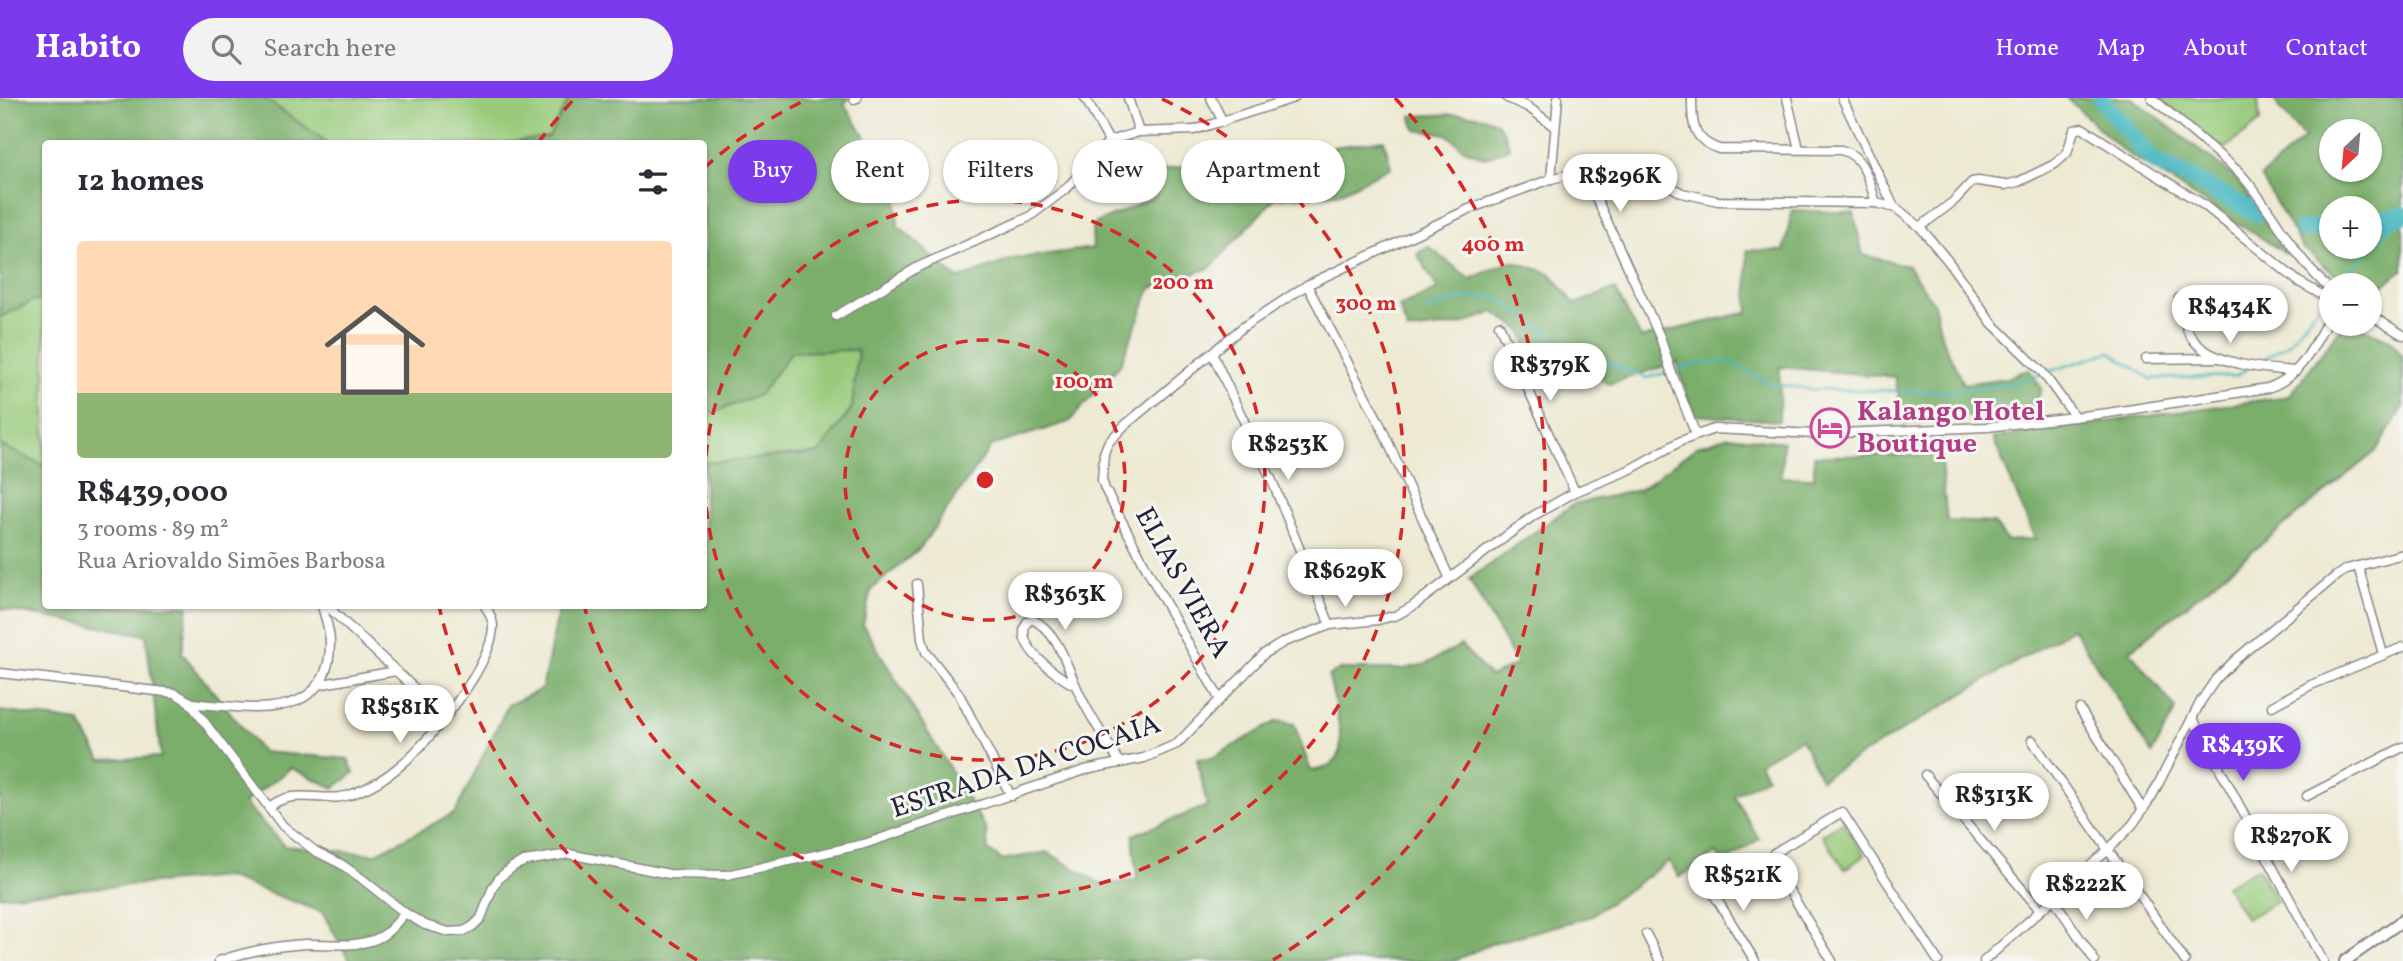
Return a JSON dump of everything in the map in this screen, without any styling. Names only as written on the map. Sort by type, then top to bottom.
[{"type":"main road","points":[[2345,961],[2403,920]]},
{"type":"street","points":[[1085,98],[1108,140]]},
{"type":"street","points":[[1128,98],[1139,132]]},
{"type":"street","points":[[1210,98],[1223,122]]},
{"type":"street","points":[[1112,140],[1139,132],[1194,130],[1294,98]]},
{"type":"street","points":[[1507,98],[1528,107],[1555,127]]},
{"type":"street","points":[[1551,179],[1558,98]]},
{"type":"street","points":[[1692,98],[1695,130],[1709,145],[1719,149],[1849,152],[1858,158],[1863,167],[1876,203]]},
{"type":"street","points":[[1787,98],[1799,149]]},
{"type":"street","points":[[1842,98],[1894,207]]},
{"type":"street","points":[[2152,98],[2252,185],[2292,248],[2319,276]]},
{"type":"street","points":[[1920,227],[1954,201],[1972,182],[2005,185],[2018,182],[2055,164],[2067,153],[2074,130],[2082,128],[2204,205],[2299,282],[2319,293]]},
{"type":"street","points":[[1220,700],[1157,589],[1105,489],[1102,480],[1104,453],[1114,435],[1212,353],[1269,309],[1307,285],[1469,209],[1551,179],[1613,166],[1625,167],[1654,177],[1682,193],[1718,201],[1876,203],[1894,207],[1920,227],[1992,323],[2043,373],[2075,416]]},
{"type":"street","points":[[1584,171],[1660,337],[1696,435]]},
{"type":"street","points":[[836,316],[918,267],[1029,217],[1072,182]]},
{"type":"street","points":[[1307,285],[1378,420],[1449,577]]},
{"type":"street","points":[[2179,298],[2190,337],[2197,344],[2222,358],[2250,367],[2296,372]]},
{"type":"street","points":[[2382,322],[2403,335]]},
{"type":"street","points":[[1499,325],[1575,492]]},
{"type":"street","name":"ESTRADA DA COCAIA","points":[[190,703],[283,826],[298,839],[341,863],[384,898],[425,925],[449,932],[464,931],[481,918],[493,887],[500,877],[525,861],[569,854],[669,874],[727,875],[864,844],[1085,770],[1144,758],[1177,744],[1264,654],[1284,642],[1330,625],[1378,620],[1397,615],[1413,606],[1533,516],[1575,492],[1629,470],[1696,435],[1714,429],[1816,435],[1987,427],[2108,413],[2268,388],[2287,380],[2296,372],[2319,336]]},
{"type":"street","points":[[1212,353],[1273,483],[1330,625]]},
{"type":"street","points":[[2146,359],[2222,358]]},
{"type":"street","points":[[1984,961],[2109,849],[2143,810],[2209,688],[2235,660],[2323,585],[2347,569],[2403,554]]},
{"type":"street","points":[[2358,566],[2383,654]]},
{"type":"street","points":[[917,584],[922,639],[926,652],[959,694],[1011,796]]},
{"type":"street","points":[[0,673],[174,693],[190,703],[263,709],[287,706],[305,696],[317,685],[325,669],[330,640],[325,609]]},
{"type":"street","points":[[328,609],[445,717]]},
{"type":"street","points":[[269,808],[284,797],[334,799],[353,794],[401,765],[463,694],[483,659],[492,637],[491,615],[487,609]]},
{"type":"street","points":[[1076,687],[1036,656],[1024,631],[1027,622],[1032,619],[1046,629],[1071,669],[1076,687],[1119,763]]},
{"type":"street","points":[[2272,706],[2311,685],[2403,647]]},
{"type":"street","points":[[317,685],[396,671]]},
{"type":"street","points":[[2080,709],[2143,810]]},
{"type":"street","points":[[2193,719],[2288,901],[2323,961]]},
{"type":"street","points":[[2032,740],[2185,961]]},
{"type":"street","points":[[2307,796],[2403,747]]},
{"type":"street","points":[[1925,775],[2040,909]]},
{"type":"street","points":[[1832,961],[1771,860],[1774,853],[1842,812],[1937,961]]},
{"type":"street","points":[[1705,880],[1755,961]]},
{"type":"street","points":[[2053,898],[2095,961]]},
{"type":"street","points":[[219,961],[266,948],[374,940],[389,931],[405,913]]},
{"type":"street","points":[[1646,934],[1661,961]]},
{"type":"green space","points":[[0,98],[264,98],[324,140],[42,140],[42,301],[35,300],[0,317]]},
{"type":"green space","points":[[264,98],[570,98],[549,137],[530,140],[324,140]]},
{"type":"green space","points":[[570,98],[850,98],[844,104],[867,140],[831,140],[831,203],[897,203],[898,226],[958,279],[1013,259],[1093,248],[1092,225],[1142,203],[1167,203],[1167,169],[1181,167],[1181,203],[1270,203],[1210,268],[1151,288],[1120,365],[1069,422],[991,446],[920,548],[871,590],[863,625],[986,829],[988,850],[1002,860],[1047,852],[1103,885],[1137,880],[1133,835],[1207,806],[1197,759],[1212,758],[1277,721],[1294,724],[1311,771],[1333,763],[1339,753],[1340,732],[1329,676],[1342,669],[1404,669],[1426,664],[1461,645],[1490,677],[1517,664],[1469,579],[1574,504],[1639,490],[1698,446],[1729,436],[1783,442],[1781,477],[1814,478],[1814,456],[1940,455],[1947,521],[1994,523],[2007,541],[2035,539],[1993,438],[2289,396],[2335,336],[2381,336],[2392,341],[2403,357],[2403,407],[2376,451],[2130,651],[2176,709],[2152,754],[2073,628],[1821,779],[1801,739],[1759,763],[1767,777],[1734,796],[1759,839],[1724,863],[1716,853],[1679,877],[1669,861],[1589,917],[1493,943],[1453,961],[350,961],[322,912],[226,877],[0,896],[0,711],[79,722],[101,760],[161,757],[146,635],[0,609],[0,445],[42,465],[42,609],[188,609],[182,653],[262,752],[348,759],[354,773],[334,788],[291,768],[244,803],[284,846],[375,854],[455,813],[508,705],[542,689],[559,609],[707,609],[707,463],[819,453],[852,408],[858,350],[791,352],[759,395],[707,415],[707,140],[527,140],[549,137]]},
{"type":"green space","points":[[2067,98],[2132,98],[2236,178],[2288,255],[2122,150]]},
{"type":"green space","points":[[2159,98],[2258,98],[2260,121],[2226,148],[2215,143]]},
{"type":"green space","points":[[2272,98],[2403,98],[2403,271],[2382,286],[2382,273],[2333,273],[2302,247],[2261,177],[2304,138]]},
{"type":"green space","points":[[1411,116],[1480,116],[1493,121],[1502,130],[1510,148],[1485,158],[1464,149],[1447,134],[1416,130]]},
{"type":"green space","points":[[1384,140],[1391,167],[1345,190],[1345,145]]},
{"type":"green space","points":[[1792,210],[1854,213],[1863,255],[1908,266],[1934,304],[1942,338],[1963,384],[2007,378],[2029,369],[2041,388],[2035,410],[1904,424],[1895,377],[1780,367],[1779,421],[1693,415],[1677,362],[1609,384],[1579,367],[1540,377],[1521,330],[1494,312],[1460,325],[1408,331],[1399,307],[1438,289],[1417,254],[1428,246],[1470,279],[1512,261],[1550,273],[1575,304],[1615,289],[1641,338],[1748,312],[1747,250],[1784,251]]},
{"type":"green space","points":[[35,300],[42,301],[42,465],[0,445],[0,317]]},
{"type":"green space","points":[[858,349],[852,407],[819,453],[707,463],[707,415],[759,395],[791,352]]},
{"type":"green space","points":[[1842,822],[1865,855],[1845,869],[1822,835]]},
{"type":"green space","points":[[2258,868],[2277,901],[2246,919],[2226,886]]},
{"type":"waterway","points":[[2100,98],[2154,162],[2189,177],[2256,213]]},
{"type":"waterway","points":[[2382,219],[2403,215]]},
{"type":"waterway","points":[[2347,273],[2403,216]]},
{"type":"waterway","points":[[2303,229],[2319,228]]},
{"type":"waterway","points":[[1427,310],[1470,297],[1494,296],[1574,350],[1647,378],[1697,364],[1731,362],[1772,384],[1811,389],[1952,392],[2010,384],[2110,352],[2151,379],[2237,376],[2247,369]]},
{"type":"waterway","points":[[2256,363],[2288,344],[2318,306]]},
{"type":"place","name":"Kalango Hotel Boutique","points":[[1830,428]]}]
